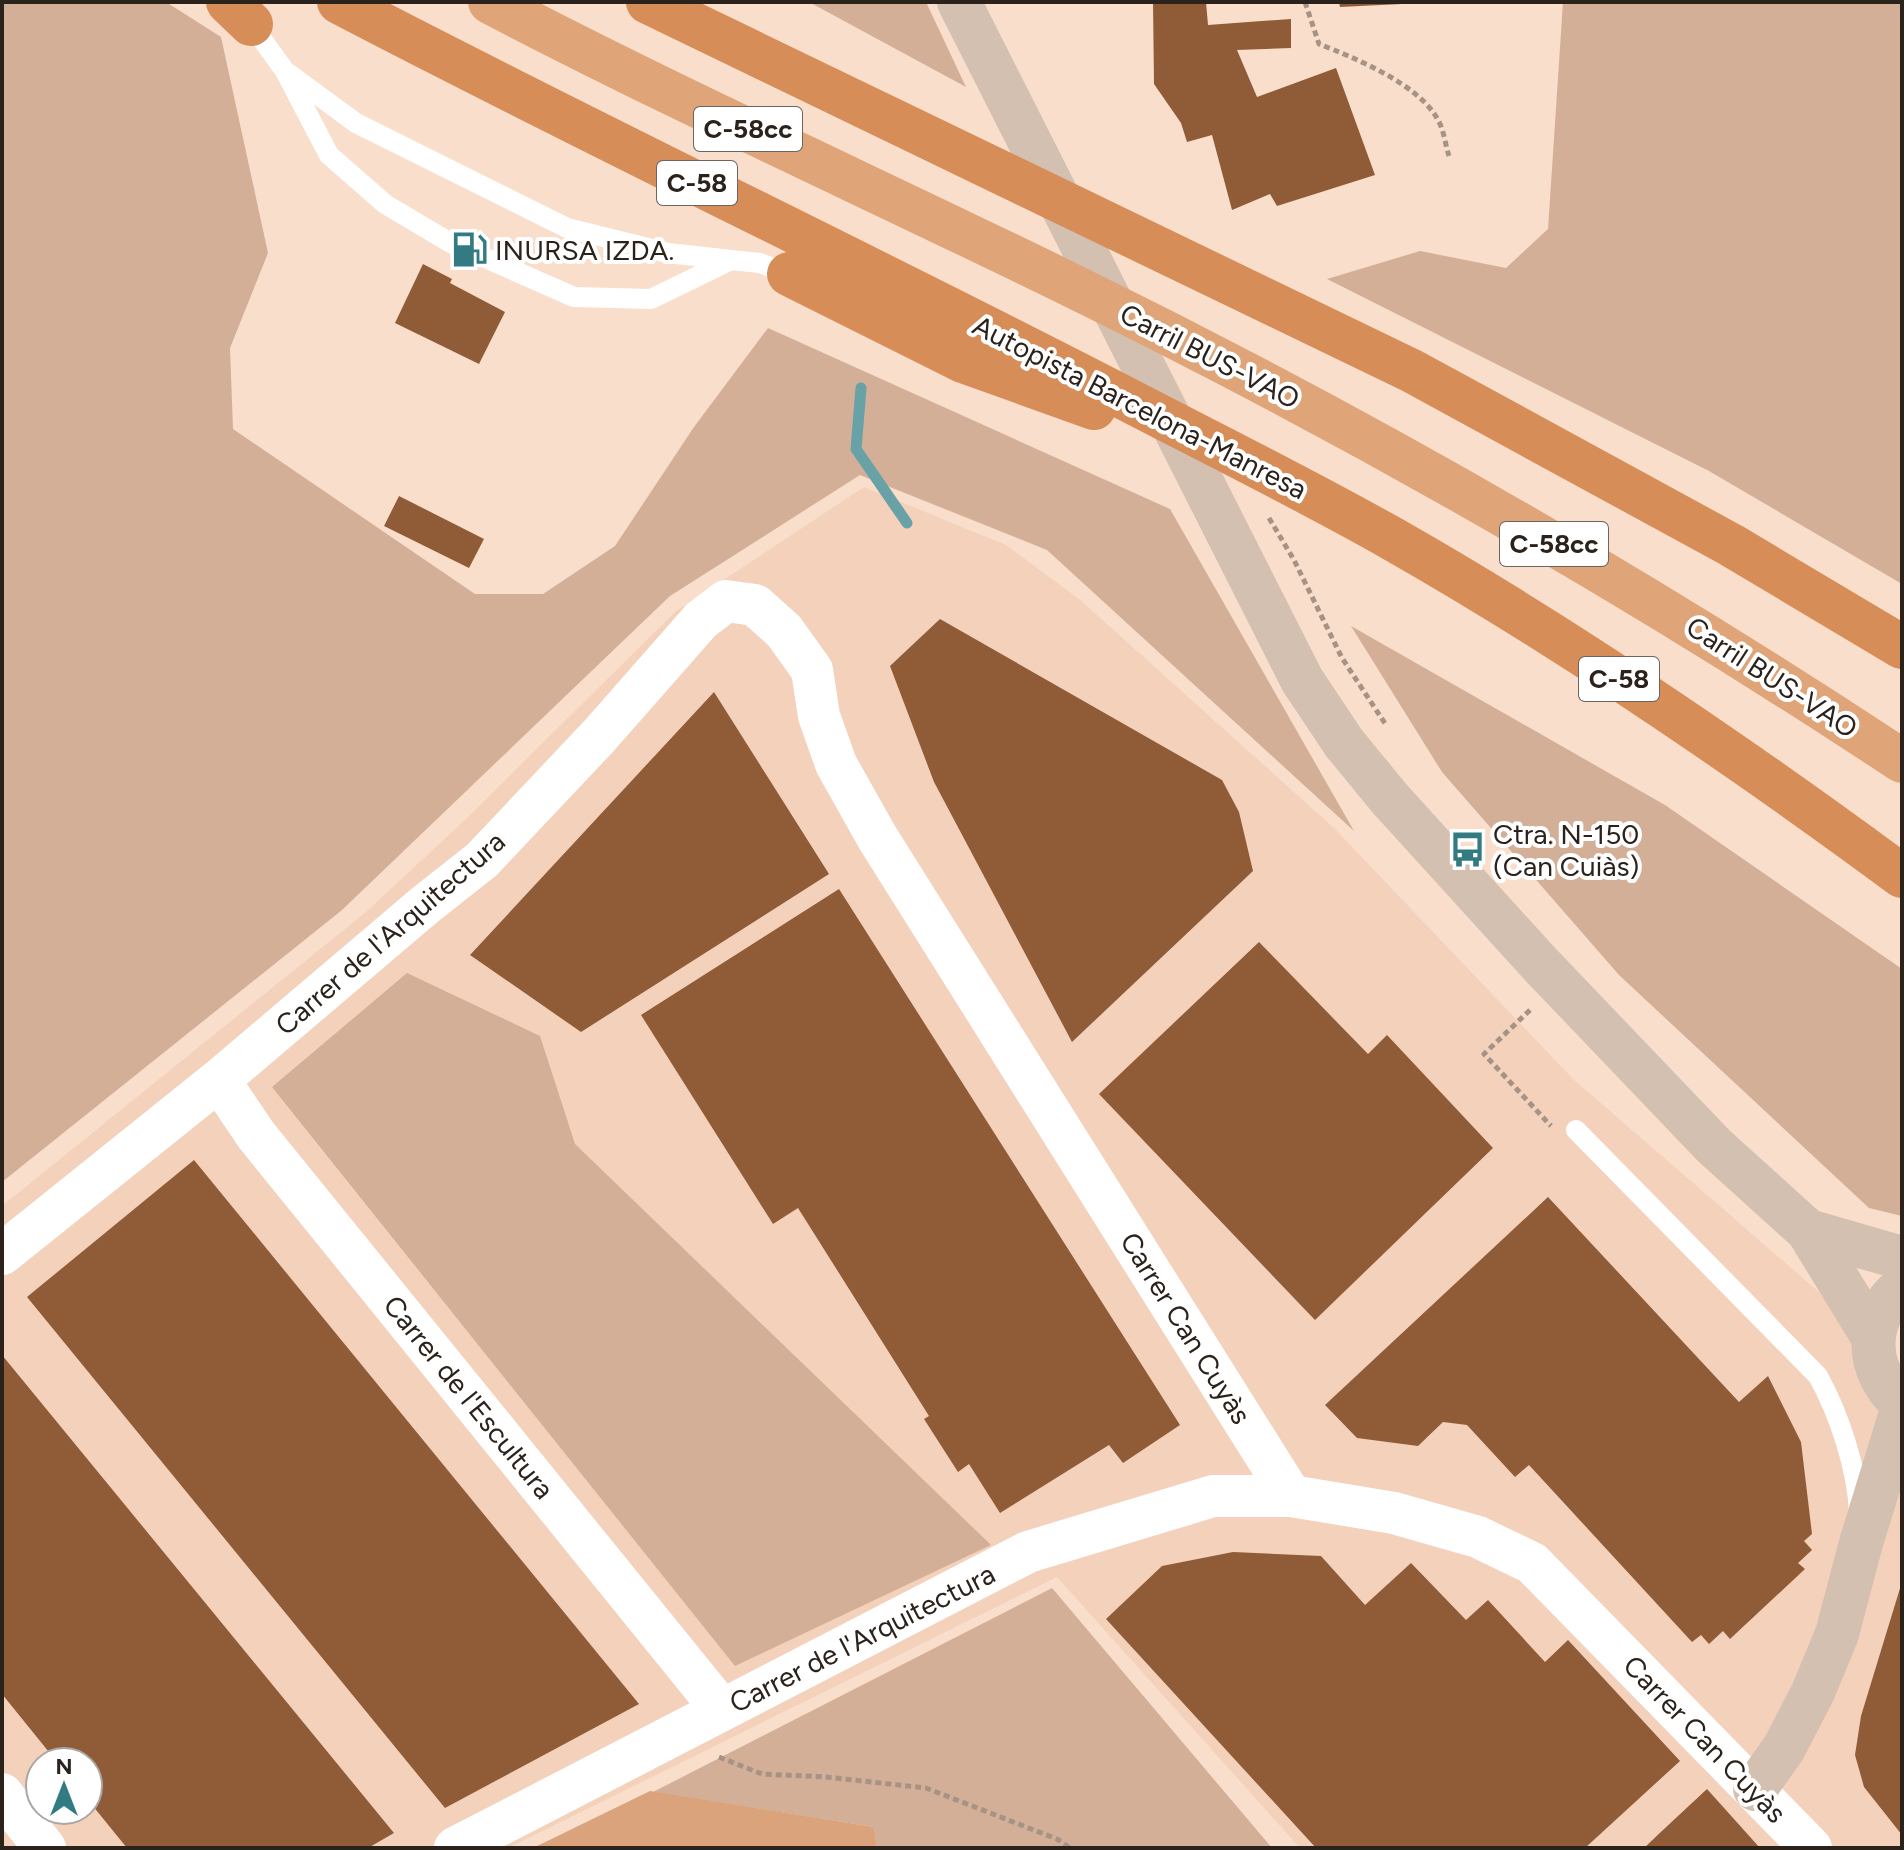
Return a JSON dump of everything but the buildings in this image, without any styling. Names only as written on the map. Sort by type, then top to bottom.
[{"type":"highway","name":"Autopista Barcelona-Manresa","points":[[339,2],[1064,381],[1258,467],[1389,537],[1548,632],[1696,730],[1902,876]]},
{"type":"highway","name":"Carril BUS-VAO","points":[[490,2],[1007,254],[1334,420],[1627,585],[1902,761]]},
{"type":"highway","points":[[648,2],[1412,371],[1731,545],[1902,647]]},
{"type":"highway","points":[[679,2],[755,55]]},
{"type":"highway","points":[[789,274],[963,361],[1064,381]]},
{"type":"highway","name":"C-58cc","points":[[1771,675],[1902,746]]},
{"type":"highway","name":"C-58cc","points":[[1771,675],[1902,781]]},
{"type":"main road","points":[[959,2],[1302,680],[1344,743],[1436,851],[1592,1020],[1714,1146],[1808,1231],[1873,1337]]},
{"type":"main road","points":[[1808,1231],[1902,1258]]},
{"type":"main road","points":[[1902,1287],[1891,1296],[1880,1314],[1873,1337],[1878,1375],[1886,1390],[1902,1403]]},
{"type":"main road","points":[[1755,1789],[1784,1748],[1837,1634],[1902,1410]]},
{"type":"street","name":"Carrer de l'Arquitectura","points":[[2,1254],[219,1080],[482,860],[599,736],[701,620],[726,601],[755,605]]},
{"type":"street","name":"Carrer Can Cuyàs","points":[[755,605],[784,631],[812,670],[819,716],[836,764],[877,837],[1291,1496],[1394,1513],[1478,1537],[1532,1563],[1811,1848]]},
{"type":"street","name":"Carrer de l'Escultura","points":[[219,1080],[266,1147],[722,1710]]},
{"type":"street","name":"Carrer de l'Arquitectura","points":[[455,1848],[1028,1552],[1213,1496],[1291,1496]]},
{"type":"street","points":[[2,1794],[45,1848]]},
{"type":"lane","points":[[239,13],[285,71],[329,155],[385,204],[449,242],[574,297],[651,299],[731,260]]},
{"type":"lane","points":[[285,71],[356,123],[567,228],[668,253],[760,263],[789,274]]},
{"type":"lane","points":[[1576,1130],[1818,1376],[1834,1406],[1850,1464],[1859,1504],[1861,1543]]},
{"type":"path","points":[[1305,2],[1319,44],[1369,63],[1416,95],[1438,119],[1449,156]]},
{"type":"path","points":[[1534,1108],[1484,1054],[1538,1002]]},
{"type":"path","points":[[679,1733],[715,1755],[762,1774],[826,1777],[926,1788],[1057,1839],[1070,1848]]},
{"type":"shaded area","points":[[2,2],[166,2],[221,37],[268,253],[230,348],[233,429],[475,594],[543,594],[615,546],[694,427],[768,328],[1170,509],[1354,831],[1047,550],[860,475],[670,596],[342,910],[2,1182]]},
{"type":"shaded area","points":[[809,2],[926,2],[966,87]]},
{"type":"shaded area","points":[[1563,2],[1902,2],[1902,584],[1709,471],[1327,279],[1420,251],[1506,268],[1548,229]]},
{"type":"shaded area","points":[[864,487],[1006,545],[1079,599],[1334,828],[1573,1079],[1902,1364],[1902,1848],[1300,1848],[1057,1577],[508,1848],[2,1848],[2,1206],[366,912],[466,819],[675,612]]},
{"type":"shaded area","points":[[1351,626],[1665,805],[1902,969],[1902,1216],[1869,1208],[1619,975],[1442,772]]},
{"type":"shaded area","points":[[407,973],[540,1036],[575,1144],[991,1545],[735,1666],[272,1087]]},
{"type":"shaded area","points":[[1052,1588],[1272,1848],[877,1848],[874,1827],[653,1792]]},
{"type":"shaded area","points":[[650,1791],[874,1827],[877,1848],[533,1848]]},
{"type":"waterway","points":[[861,388],[856,449],[907,523]]},
{"type":"place","name":"INURSA IZDA.","points":[[469,250]]},
{"type":"place","name":"Ctra. N-150 (Can Cuiàs)","points":[[1467,850]]}]
